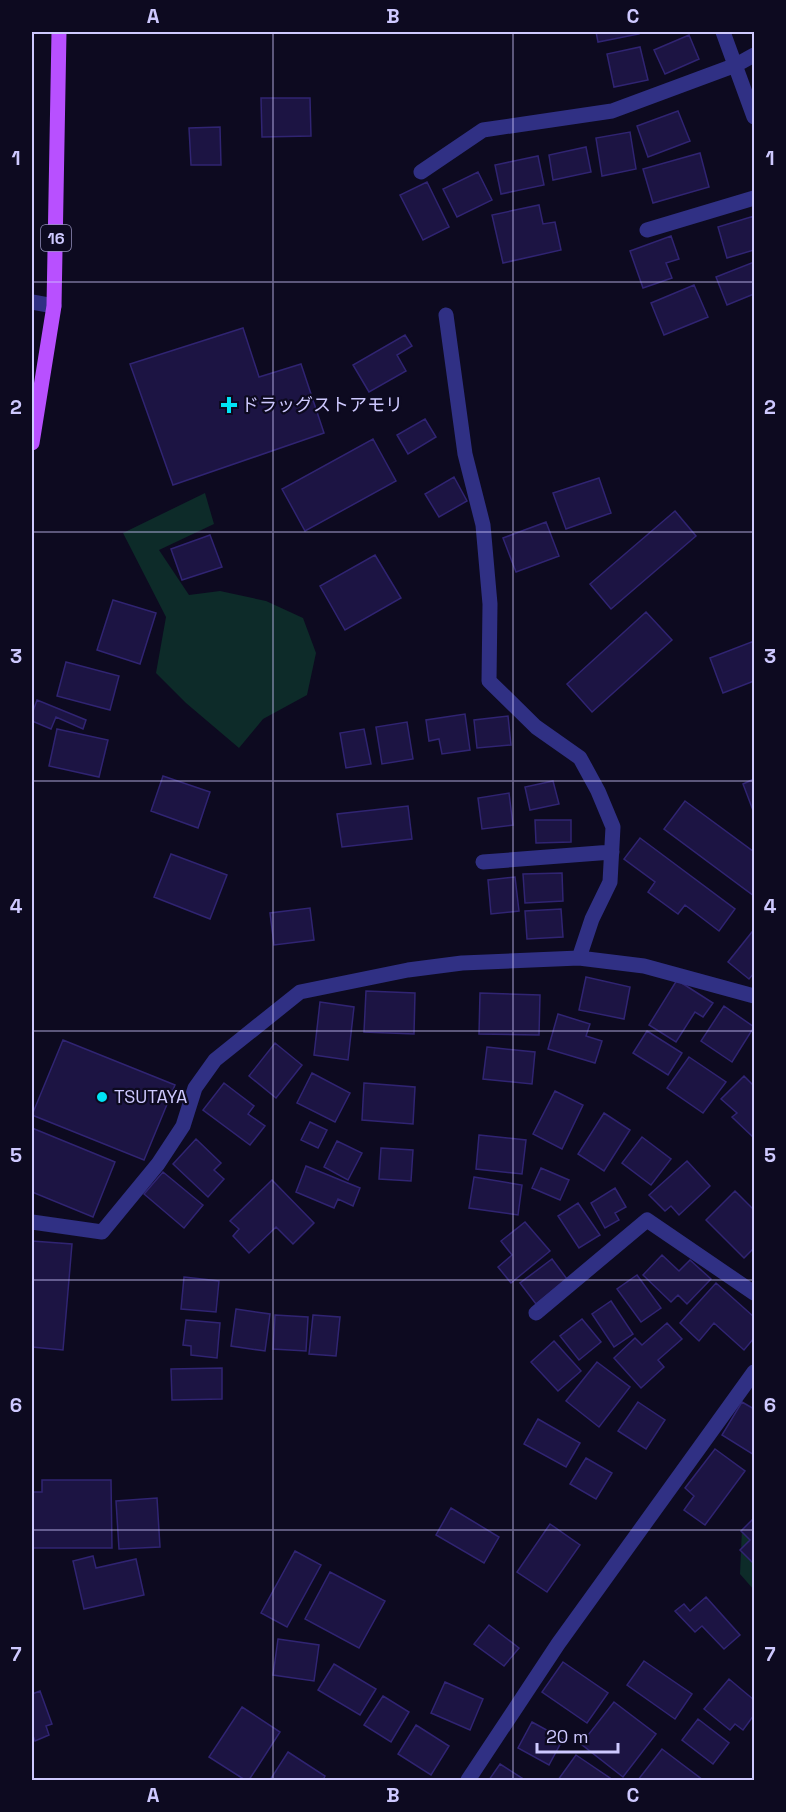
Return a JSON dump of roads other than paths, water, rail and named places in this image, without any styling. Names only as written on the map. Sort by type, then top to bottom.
[{"type":"main road","name":"16","points":[[32,443],[54,306],[59,32]]},
{"type":"street","points":[[723,32],[754,117]]},
{"type":"street","points":[[420,172],[483,130],[612,111],[736,65],[754,54]]},
{"type":"street","points":[[647,230],[754,198]]},
{"type":"street","points":[[32,302],[54,306]]},
{"type":"street","points":[[446,315],[465,454],[483,525],[490,603],[489,681],[536,727],[580,758],[598,791],[613,827],[610,882],[592,919],[579,957]]},
{"type":"street","points":[[483,862],[612,852]]},
{"type":"street","points":[[32,1222],[102,1232],[158,1164],[183,1126],[195,1088],[215,1060],[300,992],[408,970],[462,963],[579,957],[644,966],[754,996]]},
{"type":"street","points":[[536,1313],[647,1220],[754,1293]]},
{"type":"street","points":[[468,1780],[558,1644],[754,1372]]},
{"type":"place","name":"ドラッグストアモリ","points":[[229,405]]},
{"type":"place","name":"TSUTAYA","points":[[102,1097]]}]
